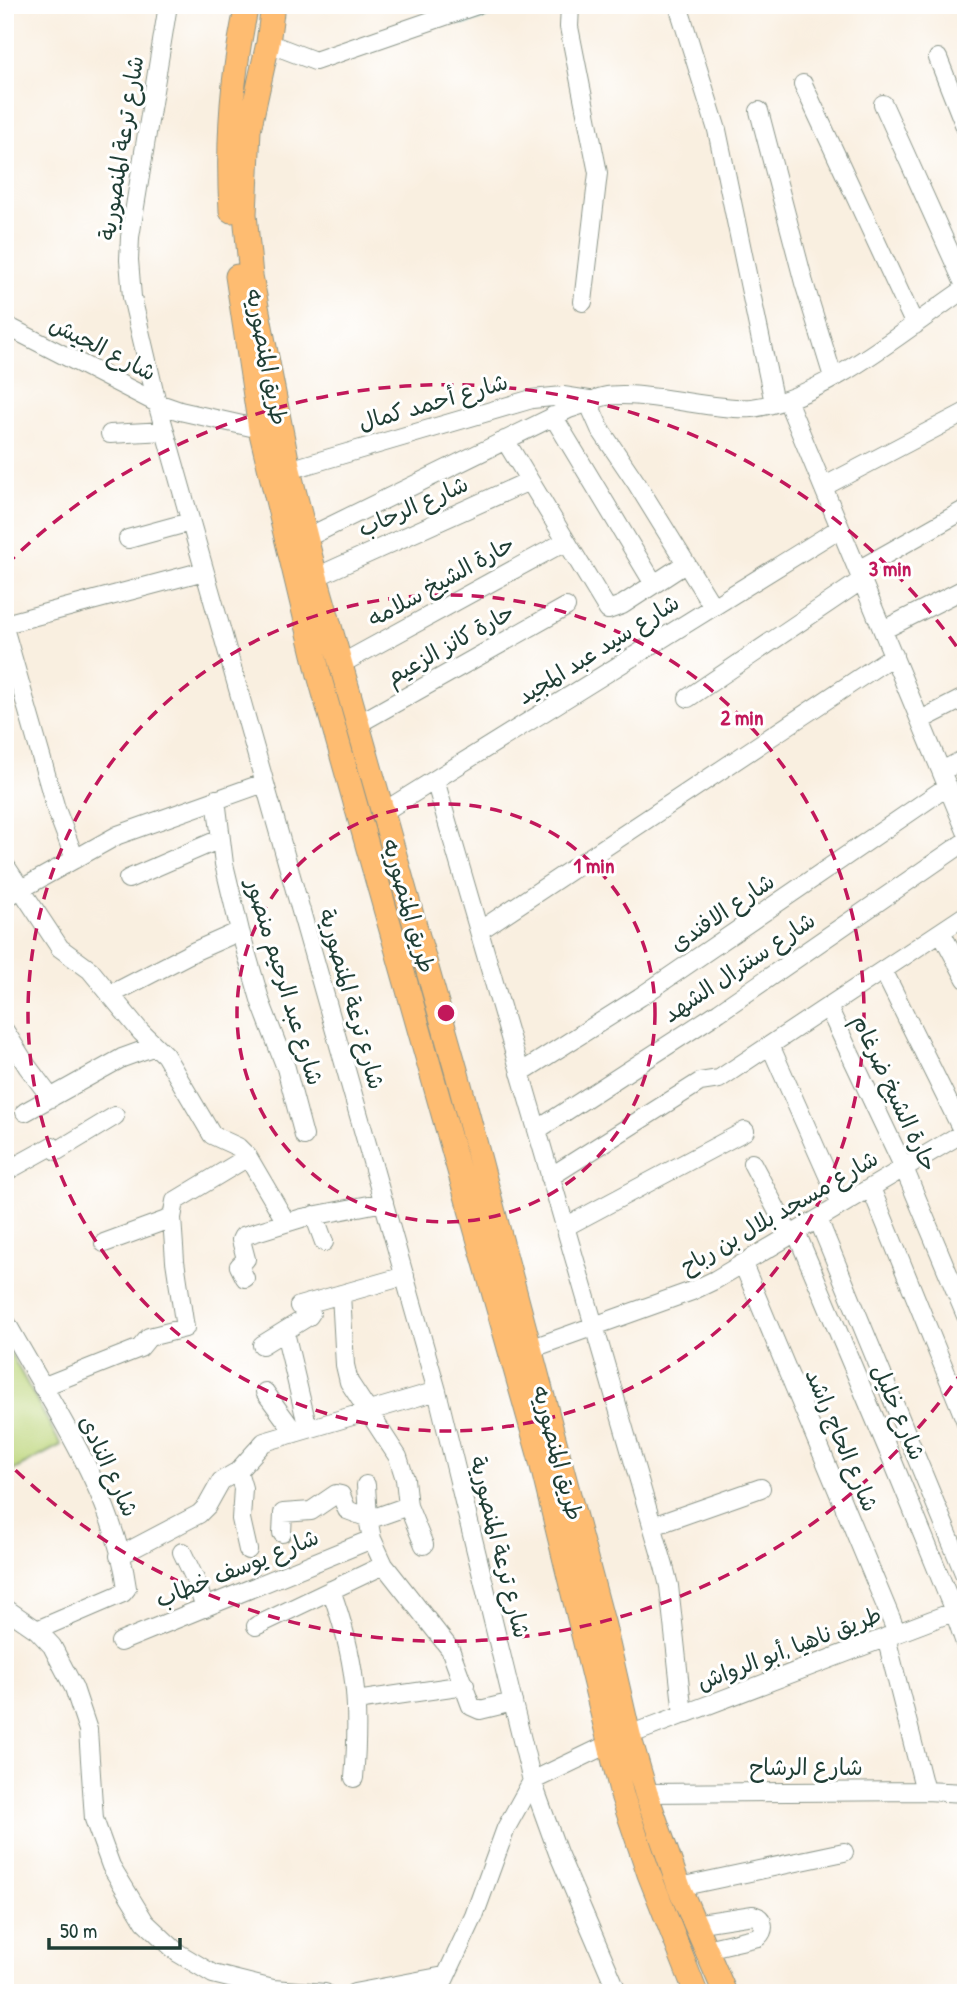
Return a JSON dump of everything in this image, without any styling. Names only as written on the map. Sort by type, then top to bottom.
[{"type":"main road","name":"طريق المنصوريه","points":[[247,5],[232,103],[229,188],[236,272],[260,429],[319,675],[619,1740],[646,1793],[679,1887],[725,1993]]},
{"type":"main road","name":"طريق المنصوريه","points":[[273,5],[268,43],[249,130],[245,215],[253,286],[289,470],[316,577],[456,1070],[604,1626],[619,1740],[622,1795],[649,1874],[696,1993]]},
{"type":"main road","points":[[432,1076],[456,1070]]},
{"type":"street","name":"شارع ترعة المنصورية","points":[[168,5],[130,237],[132,297],[157,403],[190,522],[438,1391],[532,1781],[558,1853],[618,1993]]},
{"type":"street","points":[[268,43],[315,61],[476,5]]},
{"type":"street","points":[[570,5],[569,27],[598,173],[583,302]]},
{"type":"street","points":[[678,5],[717,130],[781,402],[840,528],[966,831]]},
{"type":"street","points":[[937,58],[966,129]]},
{"type":"street","points":[[803,84],[915,325]]},
{"type":"street","points":[[306,538],[553,416],[606,395],[626,395],[724,408],[751,408],[781,402],[833,377],[885,346],[966,288],[883,104]]},
{"type":"street","points":[[759,111],[804,283],[833,377]]},
{"type":"street","name":"شارع الجيش","points":[[5,325],[157,403],[180,411],[260,429]]},
{"type":"street","name":"شارع أحمد كمال","points":[[289,470],[532,398],[563,396],[593,401]]},
{"type":"street","points":[[593,401],[592,411],[600,429],[713,607]]},
{"type":"street","points":[[822,487],[966,412]]},
{"type":"street","points":[[553,416],[654,584]]},
{"type":"street","points":[[110,434],[165,431]]},
{"type":"street","points":[[505,440],[608,610],[685,564]]},
{"type":"street","name":"شارع الرحاب","points":[[316,577],[529,481]]},
{"type":"street","points":[[688,698],[860,575],[966,509]]},
{"type":"street","points":[[128,539],[190,522]]},
{"type":"street","name":"شارع سيد عبد المجيد","points":[[383,812],[840,528]]},
{"type":"street","name":"حارة الشيخ سلامه","points":[[341,664],[566,541]]},
{"type":"street","points":[[5,624],[204,571]]},
{"type":"street","points":[[883,630],[966,588]]},
{"type":"street","name":"حارة كانز الزعيم","points":[[358,724],[566,607]]},
{"type":"street","points":[[5,631],[56,809],[75,859]]},
{"type":"street","points":[[479,931],[894,655]]},
{"type":"street","points":[[921,720],[966,697]]},
{"type":"street","name":"شارع الافندى","points":[[520,1073],[640,997],[945,779],[966,758]]},
{"type":"street","points":[[435,780],[653,1525],[669,1586],[683,1714]]},
{"type":"street","points":[[5,898],[139,826],[264,783]]},
{"type":"street","name":"شارع عبد الرحيم منصور","points":[[215,799],[220,839],[240,931],[261,1003],[286,1068],[304,1136]]},
{"type":"street","points":[[128,879],[220,839]]},
{"type":"street","name":"شارع سنترال الشهد","points":[[537,1130],[719,1012],[966,841]]},
{"type":"street","points":[[5,865],[60,948],[90,970],[165,1055],[212,1135],[238,1147],[248,1157],[286,1222]]},
{"type":"street","points":[[550,1177],[700,1082],[719,1079],[966,915]]},
{"type":"street","points":[[110,995],[240,931]]},
{"type":"street","points":[[941,932],[966,979]]},
{"type":"street","points":[[883,970],[965,1134]]},
{"type":"street","name":"حارة الشيخ ضرغام","points":[[828,1007],[904,1168],[966,1316]]},
{"type":"street","points":[[5,1031],[51,1098]]},
{"type":"street","points":[[770,1045],[841,1205]]},
{"type":"street","points":[[25,1112],[122,1058],[155,1046]]},
{"type":"street","points":[[5,1172],[52,1146],[57,1151],[115,1116]]},
{"type":"street","points":[[565,1227],[745,1131]]},
{"type":"street","name":"شارع مسجد بلال بن رباح","points":[[530,1349],[692,1291],[965,1134]]},
{"type":"street","points":[[42,1387],[140,1348],[149,1337],[185,1328],[175,1261],[172,1218],[175,1202],[248,1157]]},
{"type":"street","name":"شارع خليل","points":[[752,1163],[793,1233],[960,1609],[966,1646]]},
{"type":"street","points":[[871,1188],[966,1422]]},
{"type":"street","points":[[245,1278],[239,1266],[246,1259],[242,1237],[314,1215],[384,1202]]},
{"type":"street","points":[[314,1215],[324,1242]]},
{"type":"street","points":[[104,1243],[172,1218]]},
{"type":"street","points":[[818,1219],[966,1578]]},
{"type":"street","name":"شارع الحاج راشد","points":[[743,1264],[891,1635],[925,1791]]},
{"type":"street","points":[[262,1345],[310,1315],[304,1304],[405,1276]]},
{"type":"street","points":[[341,1294],[345,1365],[349,1382],[398,1457],[405,1479],[408,1506],[424,1545]]},
{"type":"street","name":"شارع النادى","points":[[5,1320],[83,1460],[109,1514],[127,1588],[123,1593],[37,1630]]},
{"type":"street","points":[[285,1332],[301,1431]]},
{"type":"street","points":[[119,1556],[199,1514],[221,1482],[238,1471],[264,1442],[438,1391]]},
{"type":"street","points":[[265,1392],[301,1431]]},
{"type":"street","points":[[238,1471],[243,1488],[241,1519],[248,1550]]},
{"type":"street","points":[[366,1485],[372,1539],[384,1565],[450,1649],[470,1704],[475,1709],[513,1702]]},
{"type":"street","points":[[653,1525],[761,1488]]},
{"type":"street","points":[[282,1532],[283,1513],[306,1512],[311,1500],[338,1494],[341,1495],[346,1509],[368,1518],[408,1506]]},
{"type":"street","name":"شارع يوسف خطاب","points":[[120,1642],[372,1539]]},
{"type":"street","points":[[182,1552],[205,1608]]},
{"type":"street","points":[[256,1626],[384,1565]]},
{"type":"street","points":[[331,1590],[344,1626],[355,1676],[358,1727],[354,1778]]},
{"type":"street","points":[[5,1608],[37,1630],[52,1646],[74,1688],[88,1730],[94,1819],[111,1866],[145,1922],[178,1952],[213,1974],[272,1989],[325,1993]]},
{"type":"street","name":"طريق ناهيا ,أبو الرواش","points":[[532,1781],[585,1755],[683,1714],[960,1609]]},
{"type":"street","points":[[356,1701],[465,1685]]},
{"type":"street","points":[[355,1993],[441,1984],[474,1916],[506,1828],[532,1781]]},
{"type":"street","name":"شارع الرشاح","points":[[646,1793],[966,1793]]},
{"type":"street","points":[[679,1887],[844,1852]]},
{"type":"street","points":[[694,1924],[753,1915],[758,1916],[764,1924],[758,1937],[706,1949]]},
{"type":"green space","points":[[5,1343],[61,1445],[5,1475]]},
{"type":"waterway","points":[[464,16],[496,5]]}]
